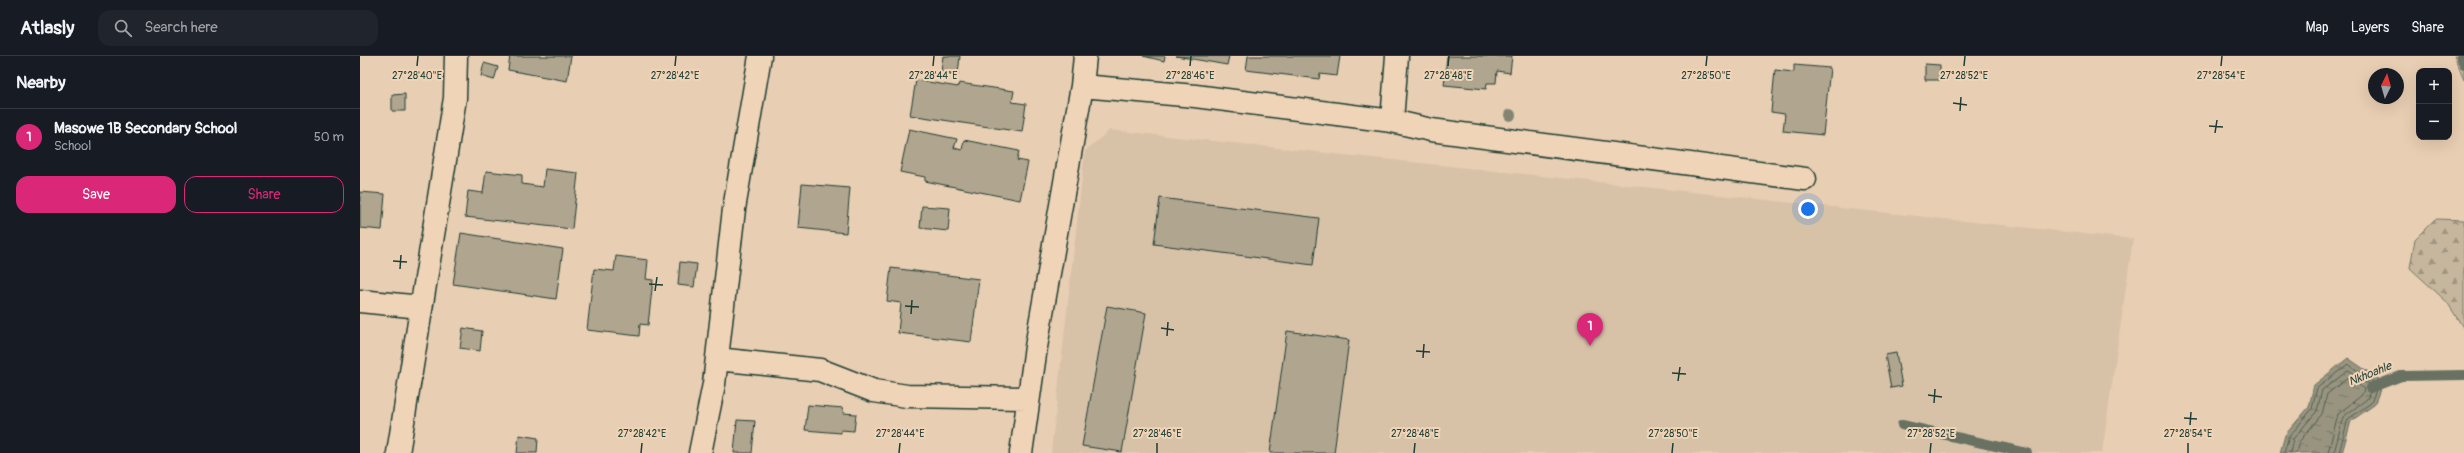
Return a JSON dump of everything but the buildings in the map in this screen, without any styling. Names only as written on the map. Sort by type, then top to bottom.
[{"type":"street","points":[[398,453],[456,98],[456,56]]},
{"type":"street","points":[[700,453],[717,359],[734,209],[760,56]]},
{"type":"street","points":[[1021,453],[1028,398],[1082,86],[1085,56]]},
{"type":"street","points":[[1392,120],[1397,56]]},
{"type":"street","points":[[1082,86],[1196,96],[1392,120],[1431,130],[1805,179]]},
{"type":"street","points":[[360,301],[421,307]]},
{"type":"street","points":[[717,359],[820,370],[874,391],[907,396],[1028,398]]},
{"type":"shaded area","points":[[1110,130],[2133,239],[2102,453],[1051,453],[1085,151]]},
{"type":"green space","points":[[2454,56],[2464,56],[2464,80]]},
{"type":"green space","points":[[2435,219],[2464,220],[2464,329],[2447,302],[2410,268],[2415,239]]},
{"type":"water","points":[[2348,358],[2383,382],[2374,405],[2351,421],[2342,453],[2280,453],[2285,435],[2309,407],[2314,385]]},
{"type":"waterway","name":"Nkhoahle","points":[[2461,56],[2464,64]]},
{"type":"waterway","name":"Nkhoahle","points":[[2370,388],[2401,376],[2464,375]]},
{"type":"waterway","points":[[1902,425],[2027,453]]},
{"type":"place","name":"Masowe 1B Secondary School","points":[[1590,346]]}]
